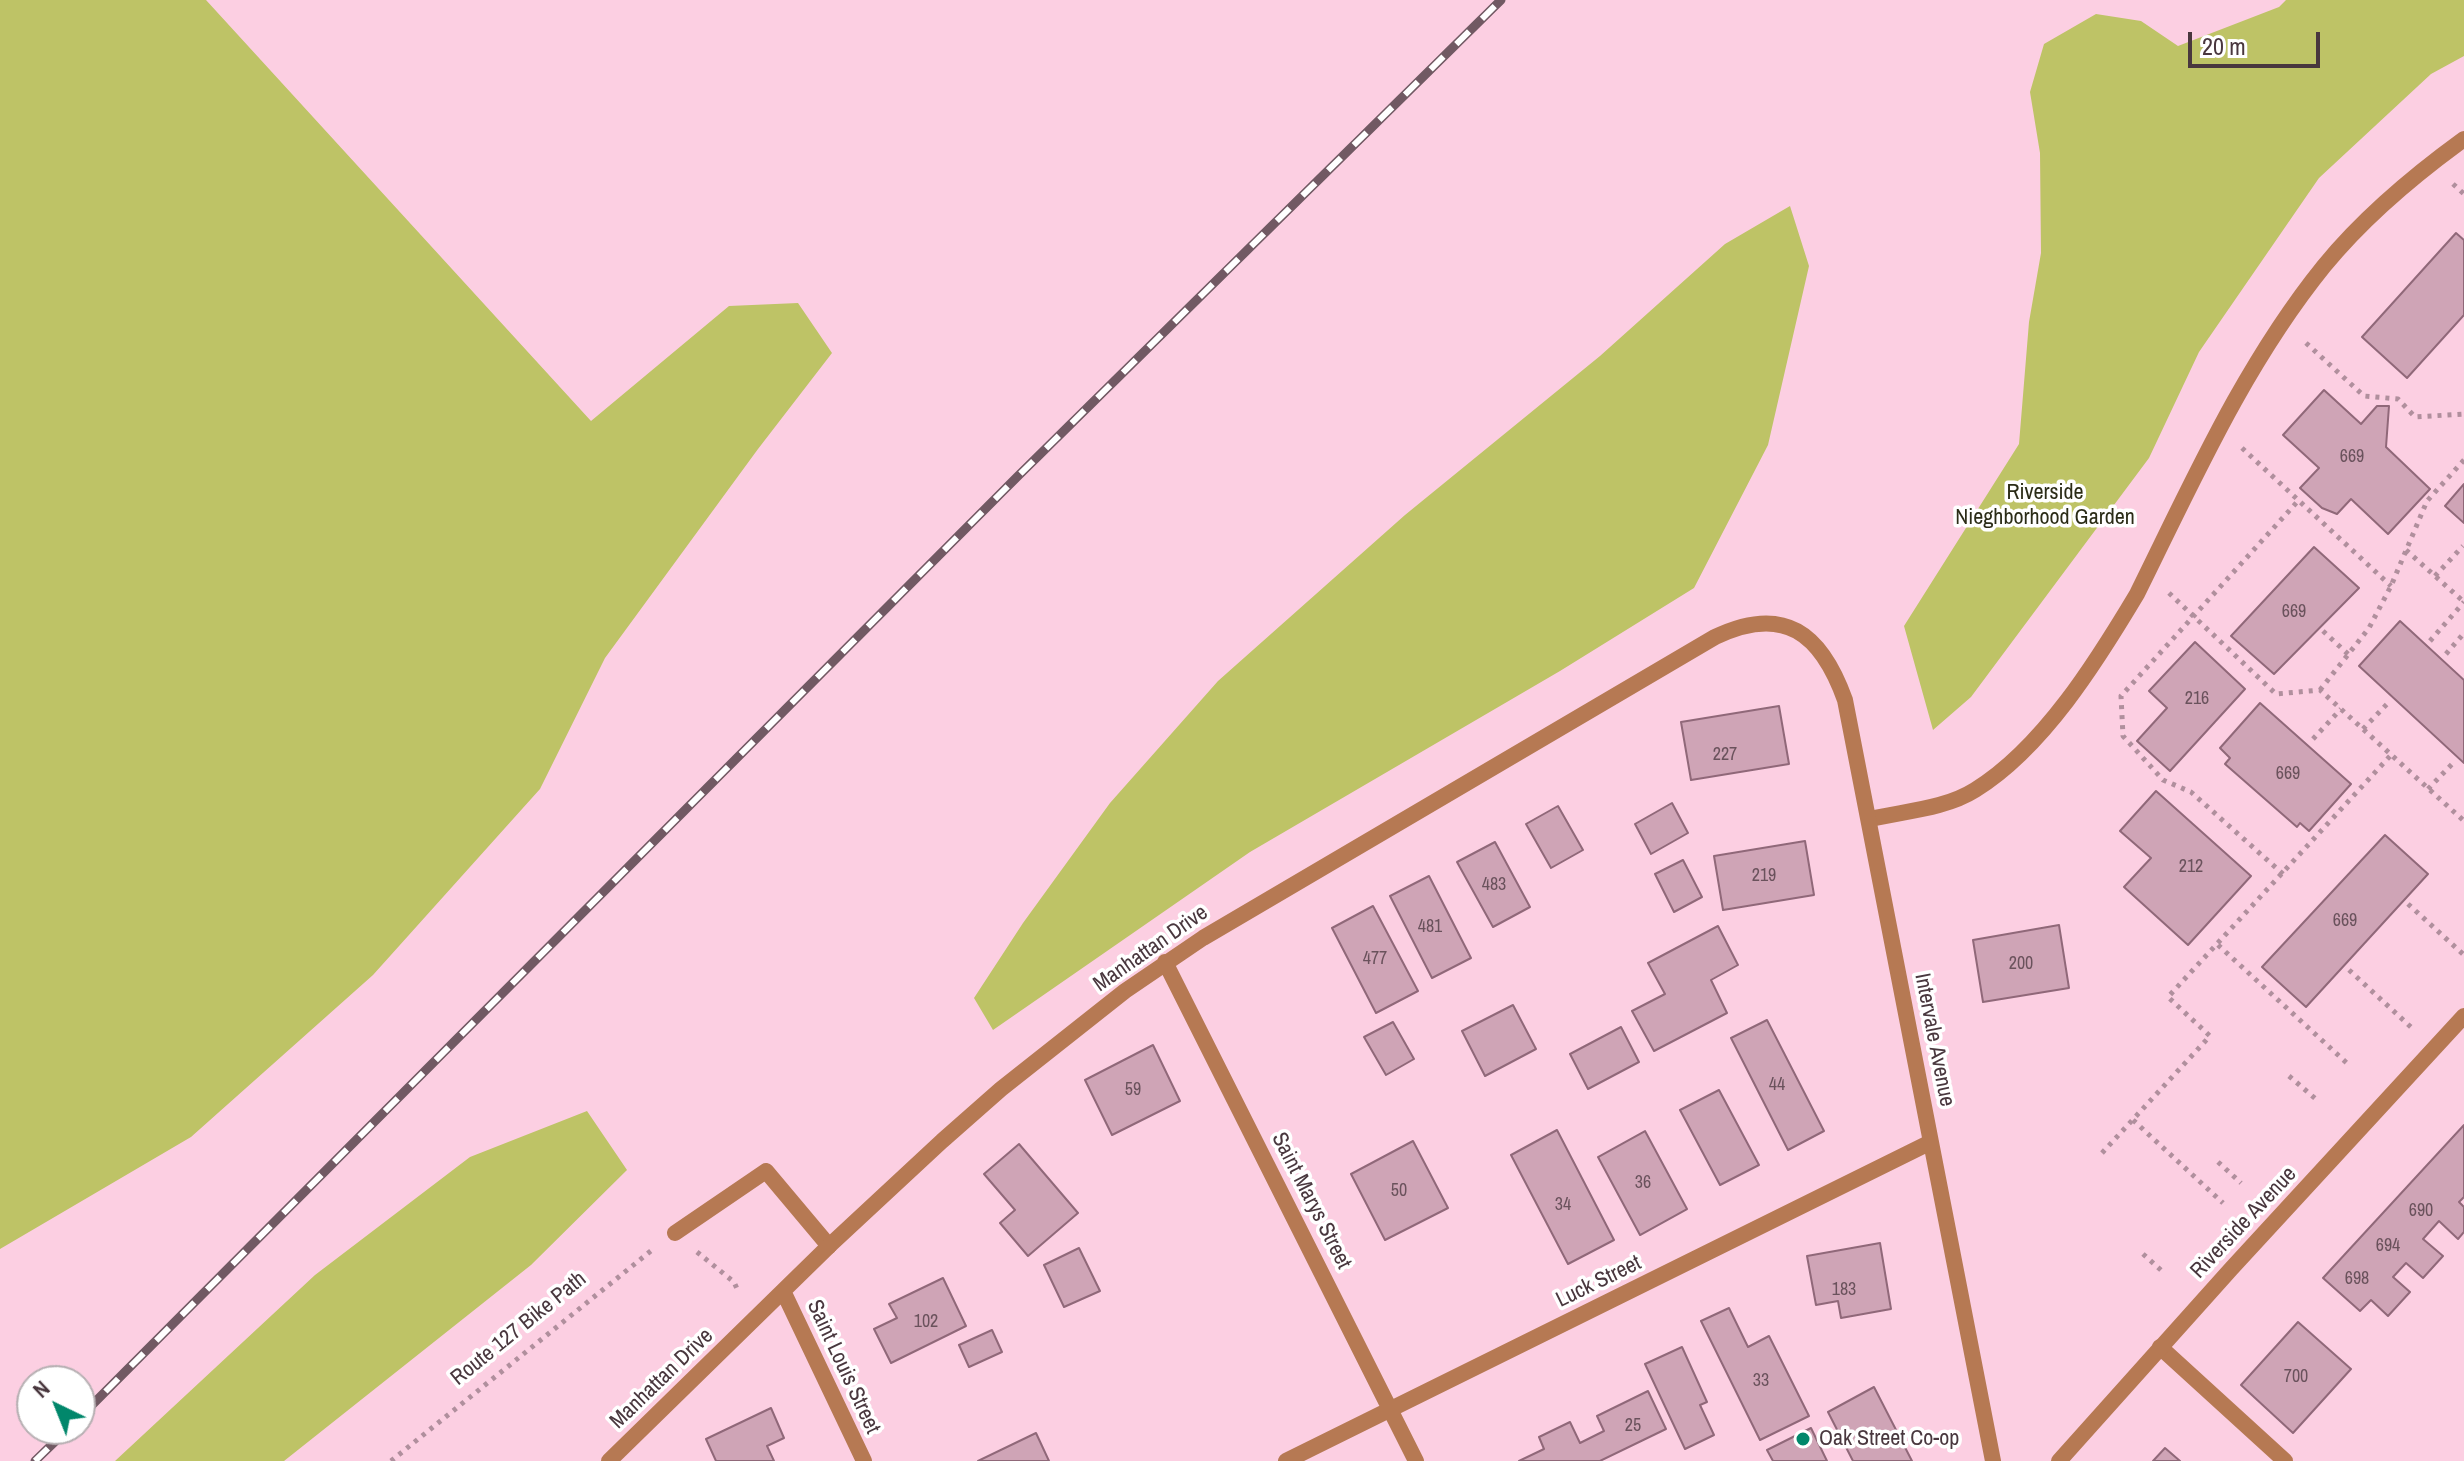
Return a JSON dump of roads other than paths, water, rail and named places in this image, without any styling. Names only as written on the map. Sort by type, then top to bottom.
[{"type":"street","points":[[1870,819],[1950,802],[1975,790],[2022,753],[2071,693],[2122,620],[2148,574],[2219,426],[2283,323],[2324,265],[2374,212],[2464,139]]},
{"type":"street","name":"Manhattan Drive","points":[[609,1461],[829,1246],[1001,1089],[1165,962],[1715,637],[1753,623],[1772,623],[1809,638]]},
{"type":"street","name":"Intervale Avenue","points":[[1809,638],[1824,654],[1836,674],[1845,700],[1993,1461]]},
{"type":"street","name":"Saint Marys Street","points":[[1165,962],[1416,1461]]},
{"type":"street","name":"Riverside Avenue","points":[[2059,1461],[2464,1016]]},
{"type":"street","name":"Luck Street","points":[[1286,1461],[1931,1142]]},
{"type":"street","points":[[675,1233],[766,1171],[829,1246]]},
{"type":"street","name":"Saint Louis Street","points":[[783,1291],[864,1461]]},
{"type":"street","points":[[2160,1347],[2285,1461]]},
{"type":"railway","points":[[96,1401],[1017,477],[1501,0]]},
{"type":"railway","points":[[35,1461],[52,1445]]},
{"type":"place","name":"Oak Street Co-op","points":[[1803,1439]]},
{"type":"park label","name":"Riverside Nieghborhood Garden","points":[[2045,506]]}]
